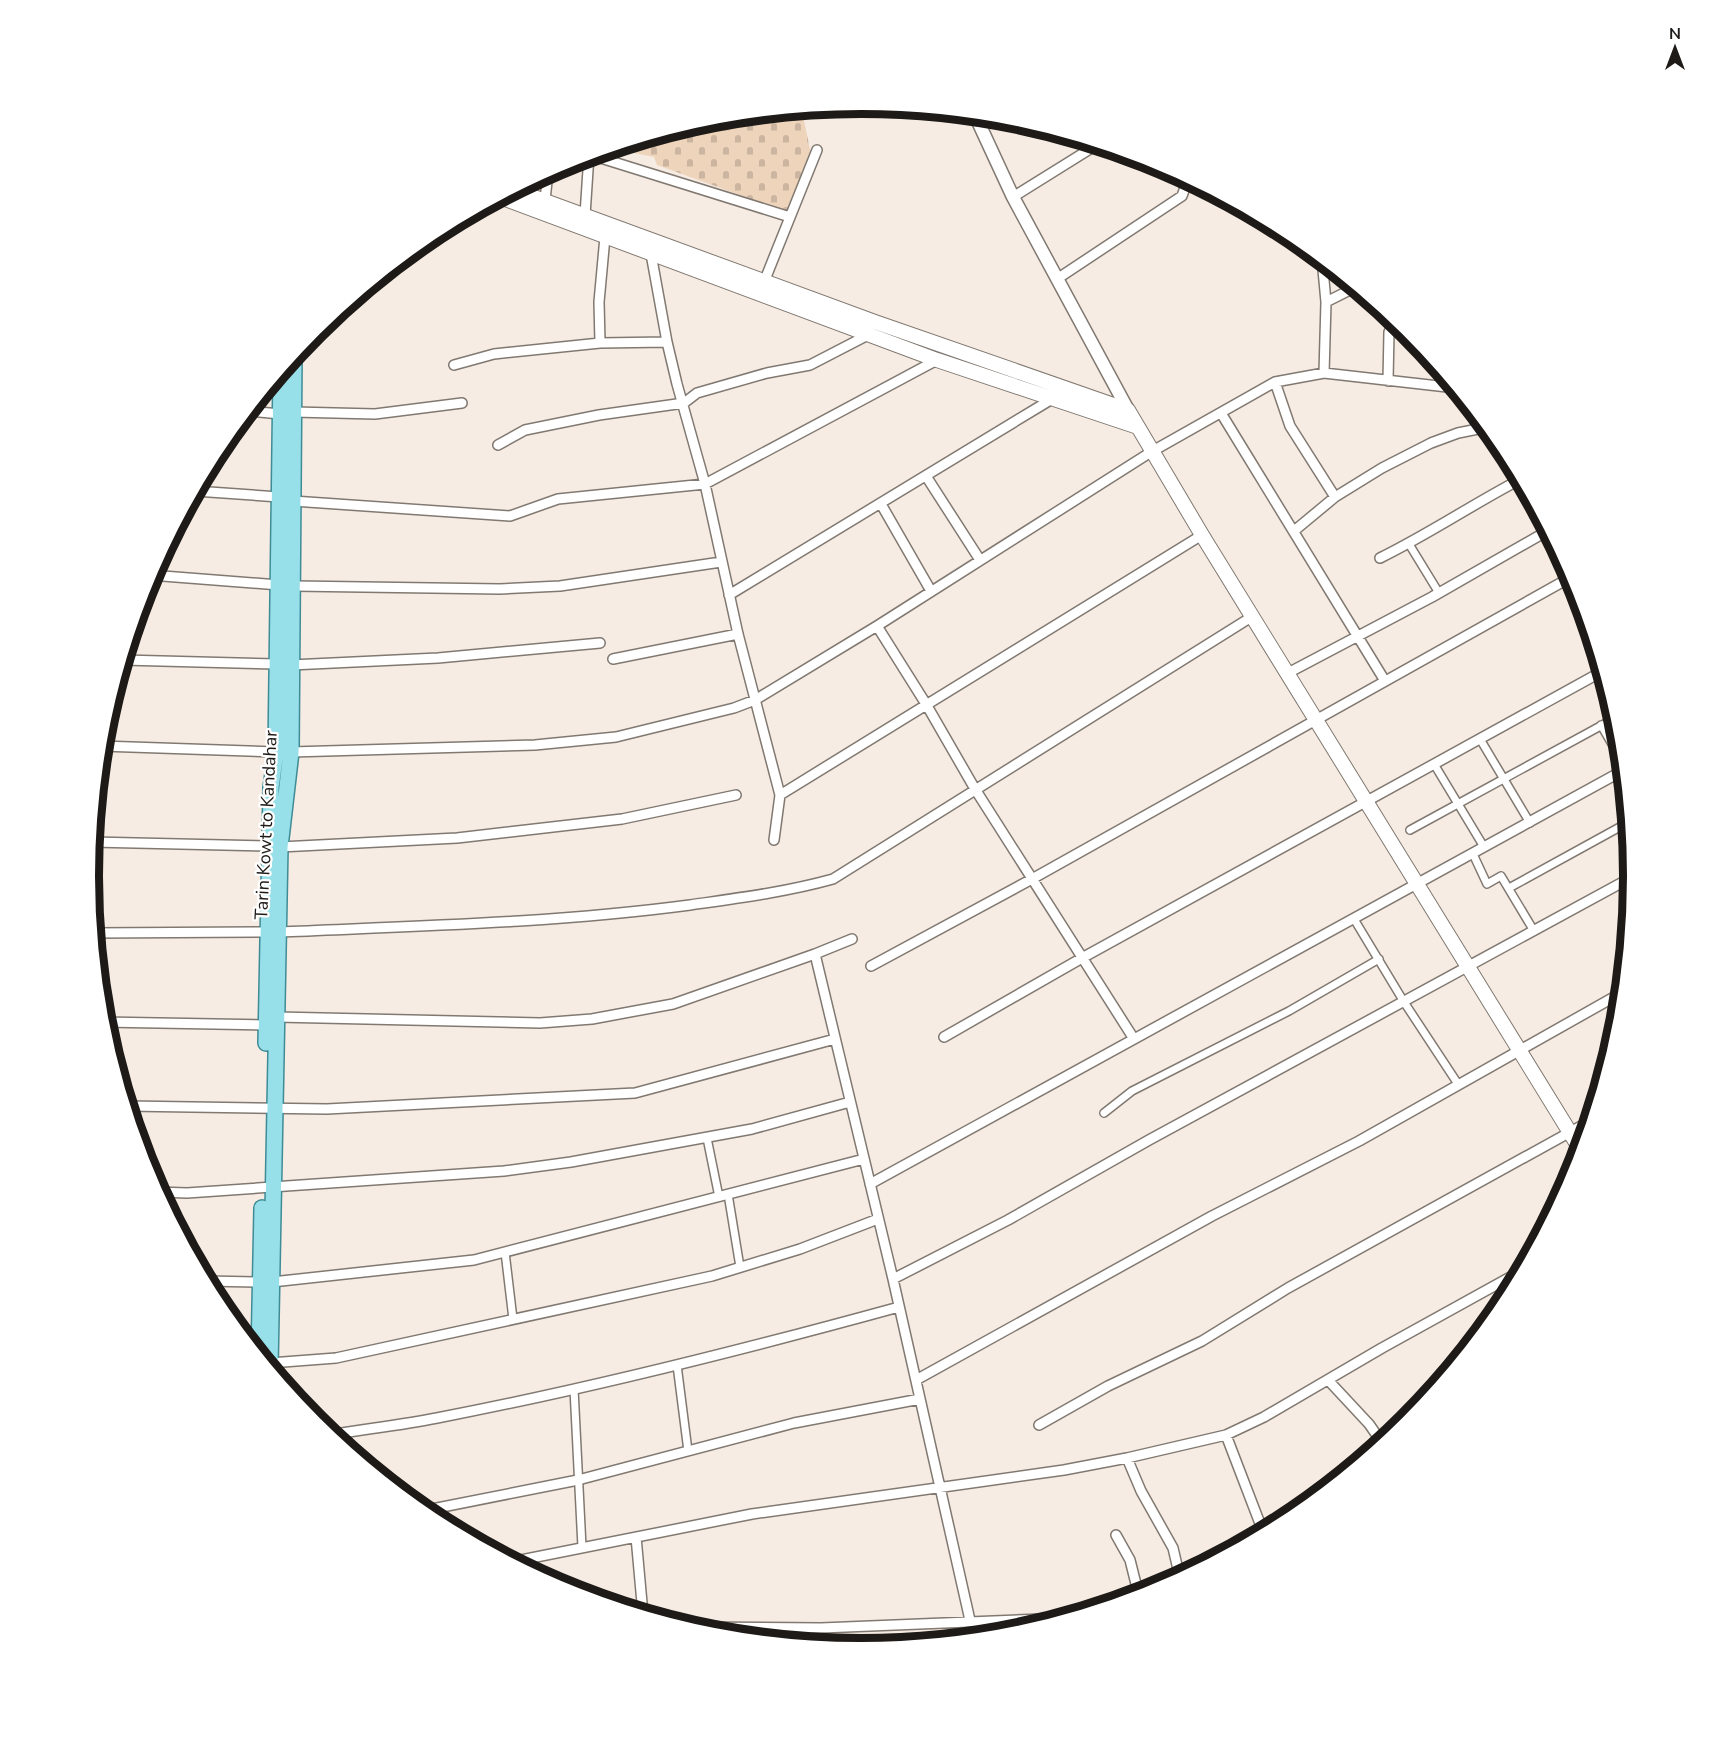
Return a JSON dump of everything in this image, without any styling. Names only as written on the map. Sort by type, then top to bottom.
[{"type":"main road","points":[[524,193],[764,282],[1128,410],[1151,452],[1576,1142]]},
{"type":"main road","points":[[508,201],[937,360],[1138,427]]},
{"type":"main road","name":"Tarin Kowt to Kandahar","points":[[266,1352],[275,847],[283,752],[287,413],[292,369]]},
{"type":"main road","name":"Tarin Kowt to Kandahar","points":[[282,381],[287,413]]},
{"type":"street","points":[[983,125],[1013,197],[1128,410]]},
{"type":"street","points":[[1013,197],[1090,149]]},
{"type":"street","points":[[764,282],[817,150]]},
{"type":"street","points":[[603,159],[790,217]]},
{"type":"street","points":[[585,215],[589,164]]},
{"type":"street","points":[[545,200],[547,183]]},
{"type":"street","points":[[1057,279],[1182,196],[1185,187]]},
{"type":"street","points":[[600,343],[599,302],[605,237]]},
{"type":"street","points":[[651,254],[677,384],[705,484],[738,634],[780,795],[774,840]]},
{"type":"street","points":[[1323,270],[1326,302],[1324,373]]},
{"type":"street","points":[[1326,302],[1349,291]]},
{"type":"street","points":[[1388,381],[1389,332],[1392,329]]},
{"type":"street","points":[[498,445],[525,430],[599,415],[684,403],[697,393],[767,373],[810,364],[868,335]]},
{"type":"street","points":[[454,364],[494,354],[600,343],[667,342]]},
{"type":"street","points":[[203,492],[510,516],[558,499],[705,484],[937,360]]},
{"type":"street","points":[[111,746],[283,752],[535,745],[615,737],[723,711],[755,700],[877,626],[1151,452],[1275,382],[1324,373],[1446,387]]},
{"type":"street","points":[[1275,382],[1290,426],[1335,496]]},
{"type":"street","points":[[729,595],[1052,399]]},
{"type":"street","points":[[257,411],[375,414],[462,403]]},
{"type":"street","points":[[1221,413],[1385,681]]},
{"type":"street","points":[[1294,531],[1335,496],[1382,468],[1431,442],[1478,429]]},
{"type":"street","points":[[926,476],[980,560]]},
{"type":"street","points":[[1380,558],[1441,527],[1476,503],[1514,482]]},
{"type":"street","points":[[881,504],[931,591]]},
{"type":"street","points":[[1288,673],[1438,593],[1542,534]]},
{"type":"street","points":[[780,795],[1202,535]]},
{"type":"street","points":[[1409,544],[1438,593]]},
{"type":"street","points":[[161,576],[286,586],[500,589],[550,587],[618,579],[722,562]]},
{"type":"street","points":[[871,966],[1032,879],[1564,581]]},
{"type":"street","points":[[102,933],[274,932],[464,924],[629,913],[785,892],[834,879],[1253,616]]},
{"type":"street","points":[[877,626],[975,789],[1134,1039]]},
{"type":"street","points":[[614,659],[738,634]]},
{"type":"street","points":[[130,660],[284,664],[438,658],[600,643]]},
{"type":"street","points":[[944,1037],[1082,958],[1597,674]]},
{"type":"street","points":[[1410,830],[1608,722]]},
{"type":"street","points":[[1601,725],[1611,743]]},
{"type":"street","points":[[1480,739],[1530,823]]},
{"type":"street","points":[[1434,764],[1484,848]]},
{"type":"street","points":[[870,1184],[1617,774]]},
{"type":"street","points":[[100,842],[275,847],[457,838],[622,819],[736,795]]},
{"type":"street","points":[[1509,888],[1622,826]]},
{"type":"street","points":[[1473,854],[1487,884],[1502,876],[1534,931]]},
{"type":"street","points":[[893,1279],[1008,1220],[1149,1140],[1624,882]]},
{"type":"street","points":[[1354,919],[1404,1002],[1458,1084]]},
{"type":"street","points":[[114,1022],[540,1023],[592,1019],[673,1004],[852,939]]},
{"type":"street","points":[[815,954],[893,1279],[972,1630]]},
{"type":"street","points":[[1104,1113],[1132,1091],[1289,1011],[1378,959]]},
{"type":"street","points":[[916,1380],[1212,1216],[1359,1141],[1614,997]]},
{"type":"street","points":[[134,1106],[327,1109],[635,1093],[835,1039]]},
{"type":"street","points":[[168,1192],[187,1193],[504,1171],[571,1162],[752,1130],[850,1102]]},
{"type":"street","points":[[1039,1425],[1108,1386],[1202,1341],[1288,1288],[1583,1125]]},
{"type":"street","points":[[707,1138],[740,1267]]},
{"type":"street","points":[[216,1281],[266,1282],[474,1260],[864,1159]]},
{"type":"street","points":[[274,1362],[336,1358],[712,1276],[800,1249],[878,1220]]},
{"type":"street","points":[[505,1252],[513,1319]]},
{"type":"street","points":[[523,1559],[752,1514],[1054,1472],[1226,1435],[1263,1417],[1509,1278]]},
{"type":"street","points":[[341,1433],[435,1419],[574,1389],[735,1352],[899,1307]]},
{"type":"street","points":[[677,1365],[688,1451]]},
{"type":"street","points":[[1328,1380],[1378,1437]]},
{"type":"street","points":[[574,1389],[582,1547]]},
{"type":"street","points":[[436,1508],[578,1480],[794,1423],[920,1399]]},
{"type":"street","points":[[1226,1435],[1261,1525]]},
{"type":"street","points":[[1127,1458],[1141,1491],[1173,1548],[1178,1570]]},
{"type":"street","points":[[1116,1535],[1130,1560],[1137,1587]]},
{"type":"street","points":[[636,1536],[642,1607]]},
{"type":"street","points":[[738,1628],[821,1628],[1030,1619]]},
{"type":"green space","points":[[803,117],[811,154],[787,212],[657,165],[654,157],[629,152],[664,140],[713,129]]}]
